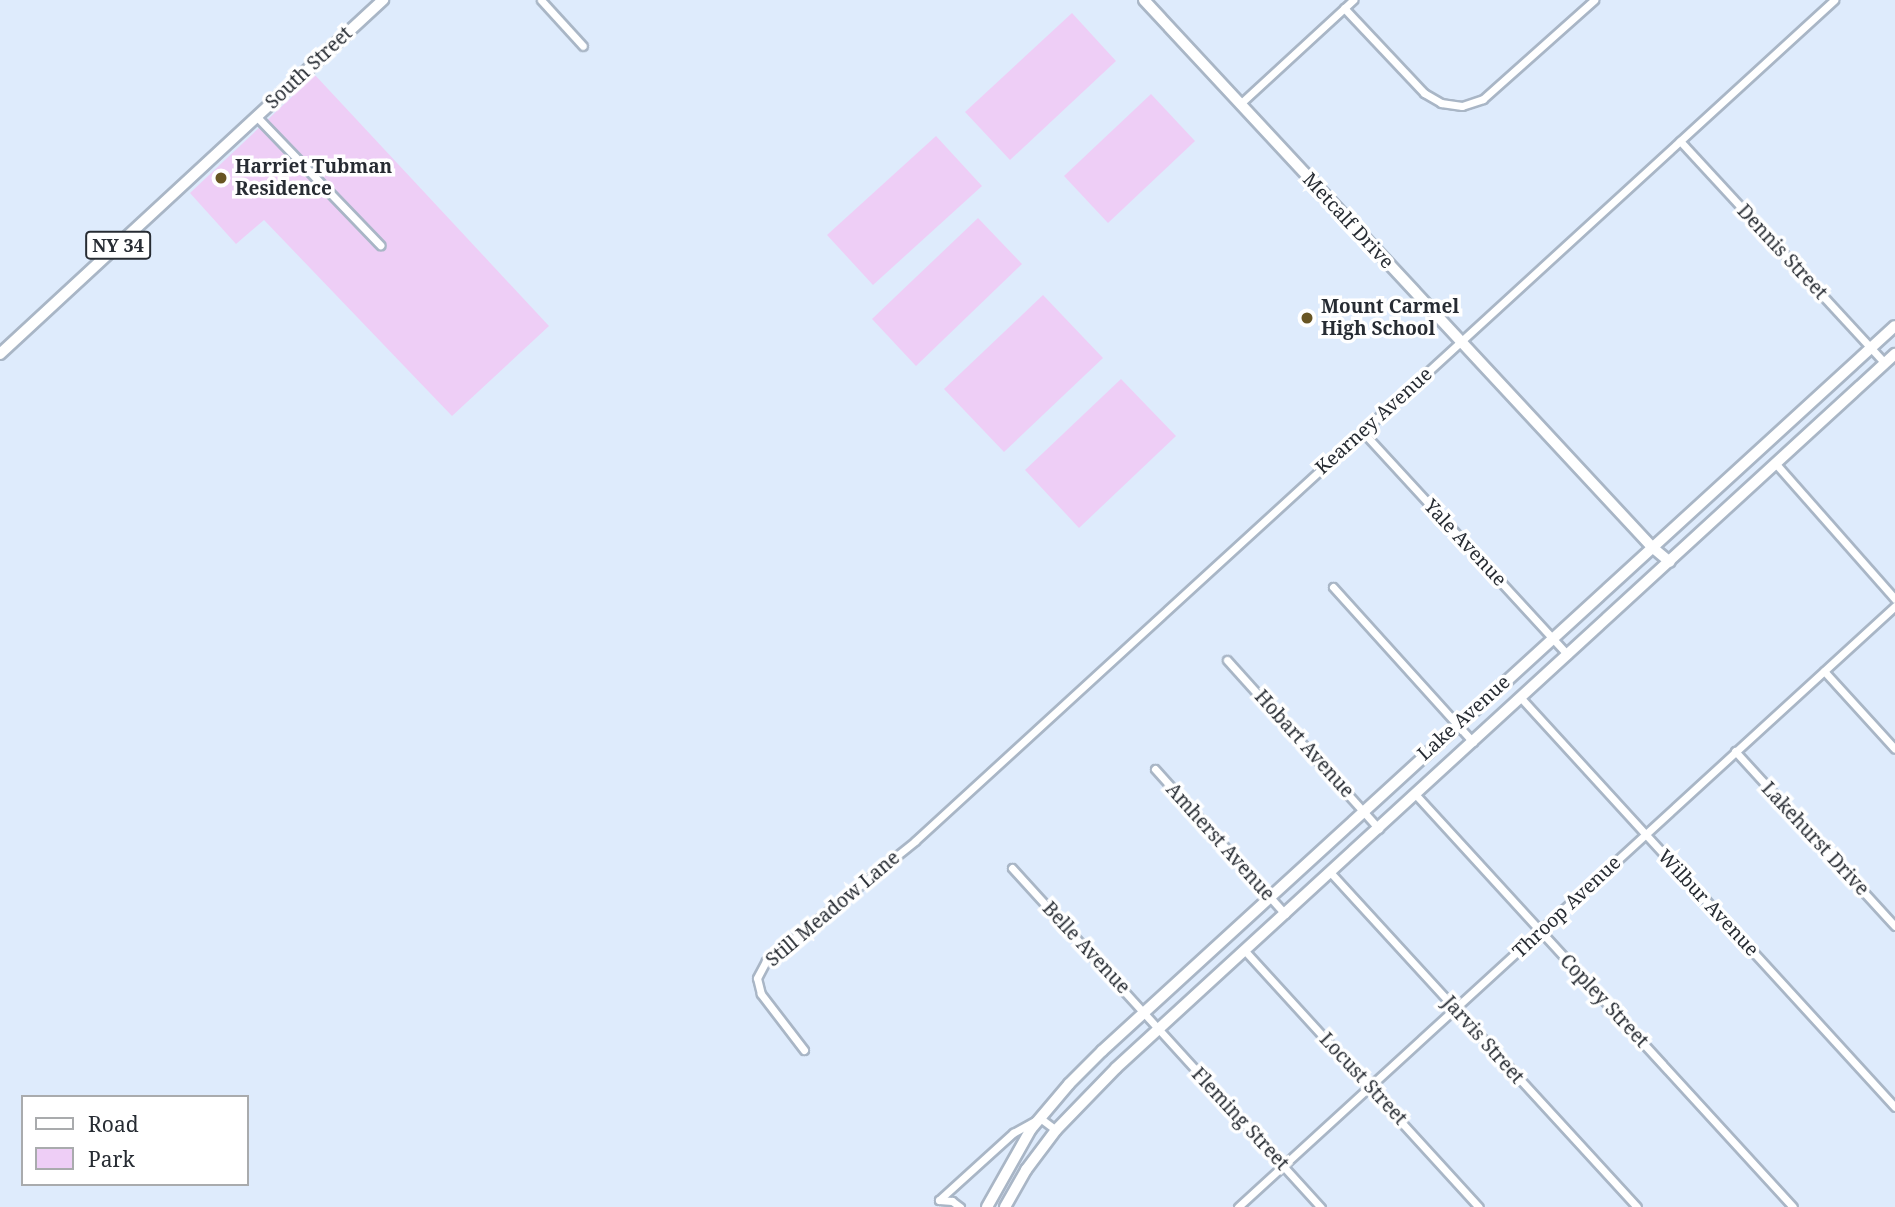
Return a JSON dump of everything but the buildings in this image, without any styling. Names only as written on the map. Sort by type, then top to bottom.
[{"type":"main road","name":"South Street","points":[[0,354],[383,0]]},
{"type":"main road","name":"Metcalf Drive","points":[[1144,0],[1652,547],[1670,562]]},
{"type":"main road","name":"Lake Avenue","points":[[987,1207],[1010,1162],[1040,1118],[1069,1084],[1269,897],[1895,326]]},
{"type":"main road","name":"Lake Avenue","points":[[1005,1207],[1026,1170],[1056,1130],[1159,1030],[1246,953],[1330,872],[1895,354]]},
{"type":"street","points":[[541,0],[583,46]]},
{"type":"street","points":[[1241,104],[1353,0]]},
{"type":"street","points":[[1344,8],[1424,93],[1441,103],[1462,106],[1483,99],[1594,0]]},
{"type":"street","name":"Kearney Avenue","points":[[915,841],[1834,0]]},
{"type":"street","points":[[257,117],[380,245]]},
{"type":"street","name":"Dennis Street","points":[[1680,141],[1885,363]]},
{"type":"street","name":"Yale Avenue","points":[[1362,431],[1568,655]]},
{"type":"street","points":[[1776,464],[1895,599]]},
{"type":"street","points":[[1333,587],[1473,743]]},
{"type":"street","name":"Throop Avenue","points":[[1238,1207],[1895,606]]},
{"type":"street","name":"Hobart Avenue","points":[[1227,660],[1379,829]]},
{"type":"street","points":[[1824,671],[1895,749]]},
{"type":"street","name":"Wilbur Avenue","points":[[1521,698],[1895,1107]]},
{"type":"street","name":"Lakehurst Drive","points":[[1735,751],[1895,926]]},
{"type":"street","name":"Amherst Avenue","points":[[1155,769],[1285,914]]},
{"type":"street","name":"Copley Street","points":[[1416,795],[1793,1207]]},
{"type":"street","name":"Still Meadow Lane","points":[[804,1049],[761,994],[757,978],[766,961],[915,841]]},
{"type":"street","name":"Belle Avenue","points":[[1012,868],[1159,1030]]},
{"type":"street","name":"Jarvis Street","points":[[1330,872],[1637,1207]]},
{"type":"street","name":"Locust Street","points":[[1246,953],[1479,1207]]},
{"type":"street","name":"Fleming Street","points":[[1159,1030],[1321,1207]]},
{"type":"street","points":[[1040,1118],[1056,1130]]},
{"type":"street","name":"Lake Avenue","points":[[960,1207],[951,1201],[939,1200],[1006,1139],[1040,1118]]},
{"type":"green space","points":[[1072,13],[1116,61],[1010,160],[965,112]]},
{"type":"green space","points":[[315,75],[549,326],[452,416],[264,220],[236,244],[190,193]]},
{"type":"green space","points":[[1151,94],[1195,141],[1108,223],[1064,176]]},
{"type":"green space","points":[[936,136],[982,186],[873,285],[827,235]]},
{"type":"green space","points":[[978,218],[1022,264],[916,366],[872,319]]},
{"type":"green space","points":[[1043,295],[1103,358],[1004,452],[944,389]]},
{"type":"green space","points":[[1121,379],[1176,436],[1079,528],[1025,470]]},
{"type":"place","name":"Harriet Tubman Residence","points":[[221,178]]},
{"type":"place","name":"Mount Carmel High School","points":[[1307,318]]}]
